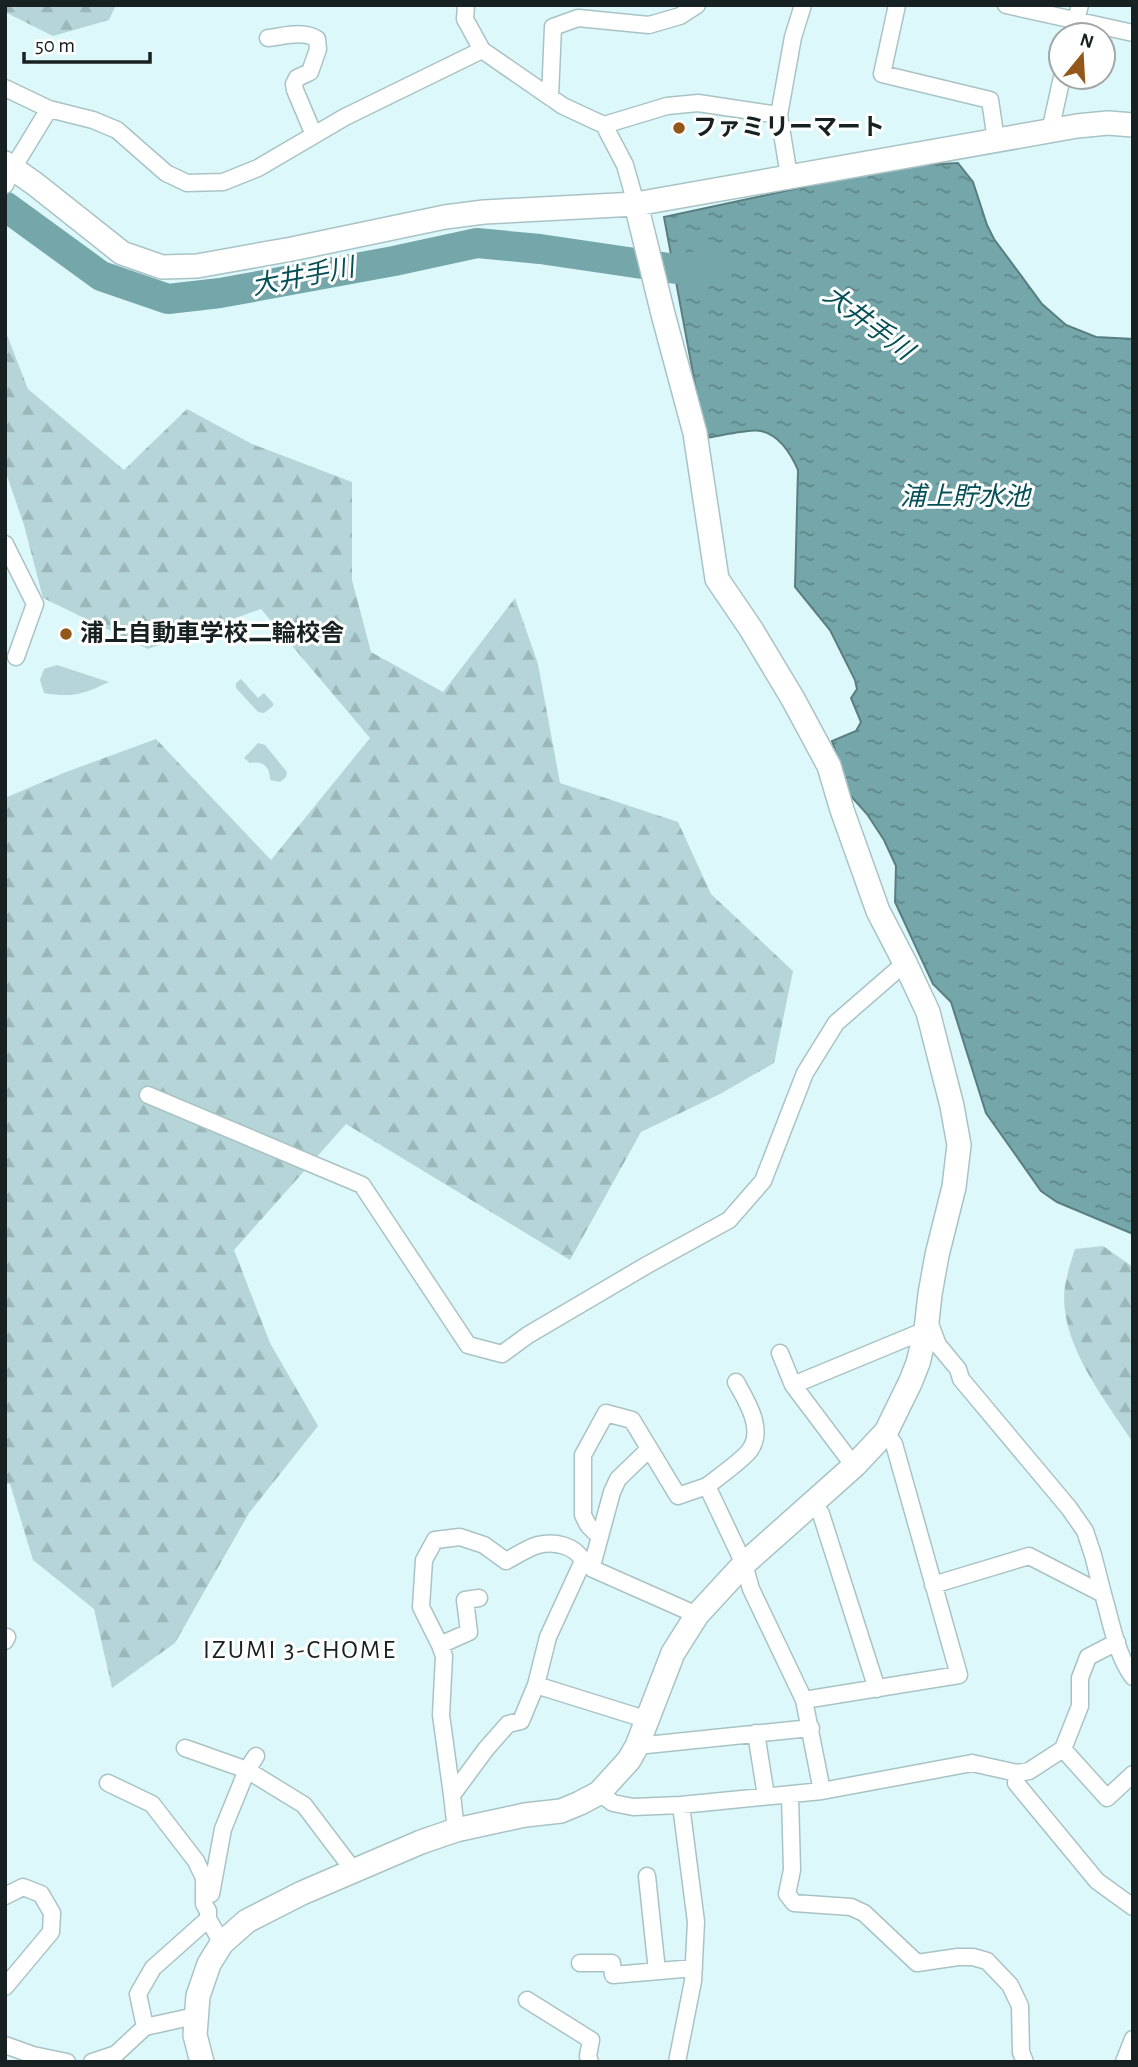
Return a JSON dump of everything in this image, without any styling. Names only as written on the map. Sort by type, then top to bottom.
[{"type":"street","points":[[202,2062],[195,2035],[198,1996],[209,1964],[222,1943],[247,1921],[268,1909],[421,1842],[456,1830],[525,1815],[561,1811],[580,1803],[599,1793],[628,1760],[648,1720],[673,1653],[696,1615],[744,1564],[854,1466],[886,1432],[918,1363],[927,1324],[937,1255],[954,1187],[959,1145],[928,1012],[878,911],[829,766],[758,641],[716,579],[695,433],[625,165],[604,125],[563,106],[482,50],[465,19],[466,5]]},
{"type":"street","points":[[550,97],[553,27],[578,18],[649,25],[680,16],[697,5]]},
{"type":"street","points":[[789,176],[779,115],[793,37],[803,5]]},
{"type":"street","points":[[897,5],[881,74],[990,100],[996,140]]},
{"type":"street","points":[[1006,5],[1053,21]]},
{"type":"street","points":[[268,38],[302,34],[317,39],[318,49],[314,65],[310,72],[297,78],[295,84],[314,135]]},
{"type":"street","points":[[5,88],[49,110],[93,120],[117,130],[166,173],[187,183],[223,182],[258,168],[345,117],[482,50]]},
{"type":"street","points":[[1050,131],[1059,91]]},
{"type":"street","points":[[604,125],[667,106],[698,103],[779,115]]},
{"type":"street","points":[[49,110],[8,172],[122,253],[162,267],[197,266],[458,215],[636,204],[1050,131],[1108,123],[1133,125]]},
{"type":"street","points":[[5,544],[35,604],[16,657]]},
{"type":"street","points":[[148,1095],[362,1185],[468,1345],[502,1354],[528,1335],[729,1220],[763,1181],[805,1073],[836,1024],[905,963]]},
{"type":"street","points":[[793,1385],[927,1324]]},
{"type":"street","points":[[927,1324],[938,1345],[958,1369],[961,1379],[1069,1508],[1085,1531],[1117,1642],[1133,1678]]},
{"type":"street","points":[[780,1353],[793,1385],[854,1466]]},
{"type":"street","points":[[600,1537],[588,1525],[583,1515],[583,1455],[606,1413],[632,1420],[678,1496],[707,1486],[750,1451],[755,1426],[750,1409],[736,1382]]},
{"type":"street","points":[[804,1700],[959,1675],[894,1444],[886,1432]]},
{"type":"street","points":[[583,1560],[593,1562],[611,1492],[618,1479],[648,1450]]},
{"type":"street","points":[[707,1486],[744,1564],[751,1589],[804,1700],[822,1791]]},
{"type":"street","points":[[813,1502],[821,1514],[877,1689]]},
{"type":"street","points":[[456,1830],[441,1715],[444,1656],[421,1607],[424,1560],[435,1540],[460,1537],[484,1545],[506,1561],[536,1546],[565,1546],[579,1553],[593,1569],[696,1615]]},
{"type":"street","points":[[933,1585],[1029,1556],[1103,1594]]},
{"type":"street","points":[[452,1795],[508,1724],[521,1721],[536,1685],[548,1637],[583,1560]]},
{"type":"street","points":[[440,1645],[469,1632],[465,1600],[479,1598]]},
{"type":"street","points":[[599,1793],[613,1802],[633,1807],[681,1805],[822,1791],[972,1763],[1017,1773],[1029,1771],[1063,1749],[1080,1706],[1080,1678],[1088,1657],[1117,1642]]},
{"type":"street","points":[[536,1685],[648,1720]]},
{"type":"street","points":[[637,1746],[811,1728]]},
{"type":"street","points":[[756,1733],[766,1796]]},
{"type":"street","points":[[185,1748],[251,1763],[304,1805],[354,1871]]},
{"type":"street","points":[[1063,1749],[1107,1798],[1133,1774]]},
{"type":"street","points":[[145,2027],[138,1994],[153,1968],[208,1915],[223,1829],[251,1763]]},
{"type":"street","points":[[1017,1773],[1016,1783],[1097,1881],[1133,1906]]},
{"type":"street","points":[[108,1783],[152,1804],[196,1861],[204,1878],[204,1904],[222,1943]]},
{"type":"street","points":[[790,1795],[792,1870],[787,1894],[794,1903],[851,1907],[864,1913],[918,1963],[958,1956],[987,1961],[1010,1984],[1020,2006],[1021,2052],[1025,2062]]},
{"type":"street","points":[[677,2062],[694,1968],[696,1922],[681,1805]]},
{"type":"street","points":[[647,1876],[657,1971]]},
{"type":"street","points":[[5,1896],[23,1887],[41,1894],[52,1913],[51,1932],[5,1987]]},
{"type":"street","points":[[580,1963],[612,1963],[612,1975],[694,1968]]},
{"type":"street","points":[[527,2000],[591,2040],[588,2056],[590,2062]]},
{"type":"street","points":[[92,2062],[116,2054],[145,2027],[195,2015]]},
{"type":"street","points":[[1124,2062],[1133,2039]]},
{"type":"street","points":[[5,2045],[33,2055],[67,2062]]},
{"type":"green space","points":[[5,5],[116,5],[109,20],[53,36],[5,12]]},
{"type":"green space","points":[[5,330],[28,389],[124,470],[187,409],[252,444],[352,482],[352,580],[371,652],[443,692],[515,598],[538,664],[560,783],[678,822],[711,894],[793,971],[774,1063],[720,1094],[641,1132],[570,1260],[346,1124],[234,1250],[270,1343],[318,1426],[249,1513],[175,1643],[112,1688],[94,1609],[33,1560],[10,1484],[5,1483],[5,798],[156,739],[271,860],[370,738],[261,609],[148,649],[43,598],[24,525],[5,470]]},
{"type":"green space","points":[[57,665],[109,682],[78,694],[44,693],[40,680],[44,669]]},
{"type":"green space","points":[[241,679],[258,698],[264,693],[273,706],[264,713],[258,712],[236,688],[236,683]]},
{"type":"green space","points":[[258,743],[265,745],[287,772],[280,782],[270,780],[265,766],[250,763],[244,758]]},
{"type":"green space","points":[[1103,1246],[1133,1267],[1133,1443],[1086,1369],[1068,1328],[1064,1307],[1065,1286],[1075,1249]]},
{"type":"water","name":"浦上貯水池","points":[[958,163],[973,182],[994,239],[1042,304],[1066,325],[1096,337],[1133,339],[1133,1234],[1057,1202],[1041,1191],[986,1113],[951,1002],[933,984],[895,902],[896,866],[884,840],[867,814],[849,794],[832,741],[856,731],[861,722],[851,698],[857,689],[830,630],[795,587],[798,470],[784,446],[767,433],[750,431],[705,438],[664,217],[901,166]]},
{"type":"waterway","name":"大井手川","points":[[5,206],[101,276],[168,299],[220,293],[477,243],[540,249],[676,269],[713,264]]},
{"type":"place","name":"ファミリーマート","points":[[679,128]]},
{"type":"place","name":"浦上自動車学校二輪校舎","points":[[66,634]]},
{"type":"district","name":"IZUMI 3-CHOME","points":[[300,1650]]}]
